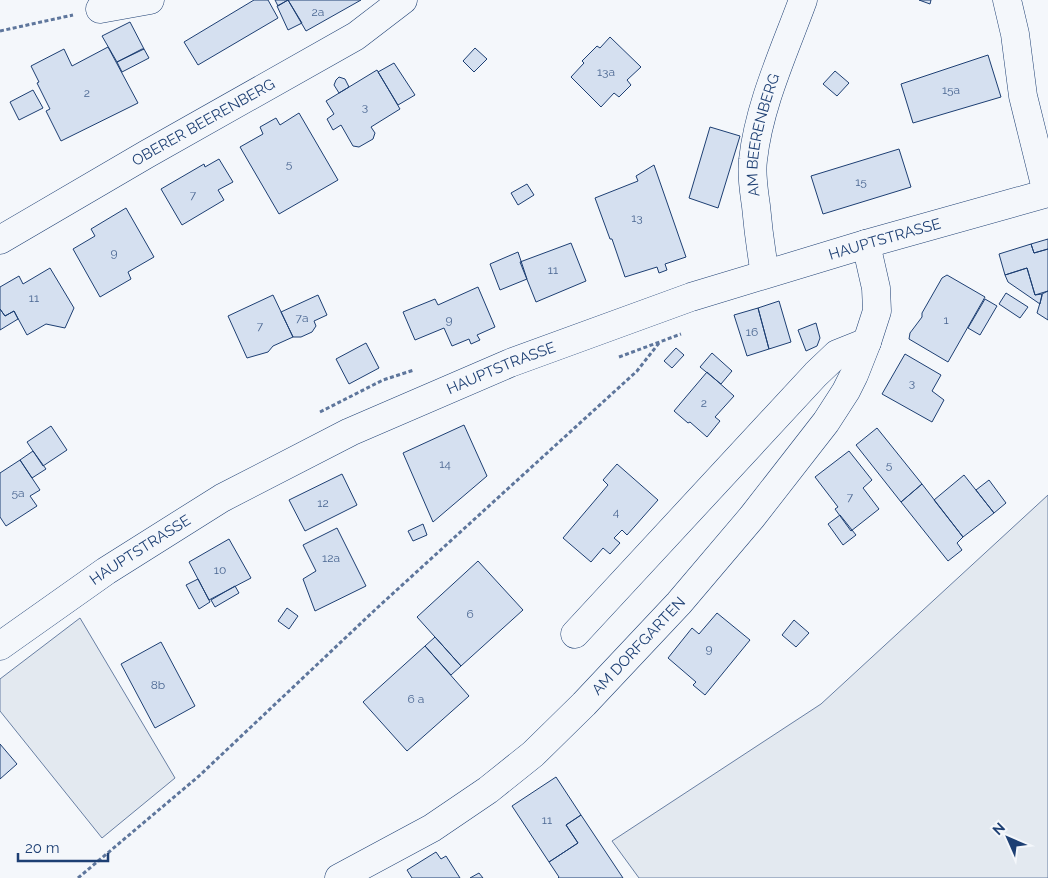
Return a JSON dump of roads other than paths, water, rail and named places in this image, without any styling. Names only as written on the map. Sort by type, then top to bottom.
[{"type":"street","points":[[102,5],[150,0]]},
{"type":"street","name":"OBERER BEERENBERG","points":[[0,240],[356,36],[403,0]]},
{"type":"street","name":"AM BEERENBERG","points":[[766,274],[761,252],[753,179],[753,162],[760,122],[803,0]]},
{"type":"street","points":[[1006,0],[1015,34],[1023,96],[1047,193]]},
{"type":"street","name":"HAUPTSTRASSE","points":[[0,646],[106,571],[222,498],[350,432],[510,363],[691,296],[1047,193]]},
{"type":"street","name":"AM DORFGARTEN","points":[[339,878],[432,828],[488,790],[533,754],[584,704],[679,603],[826,422],[846,391],[867,342],[876,311],[876,288],[866,244]]},
{"type":"street","points":[[576,634],[816,374],[837,354],[867,342]]}]
